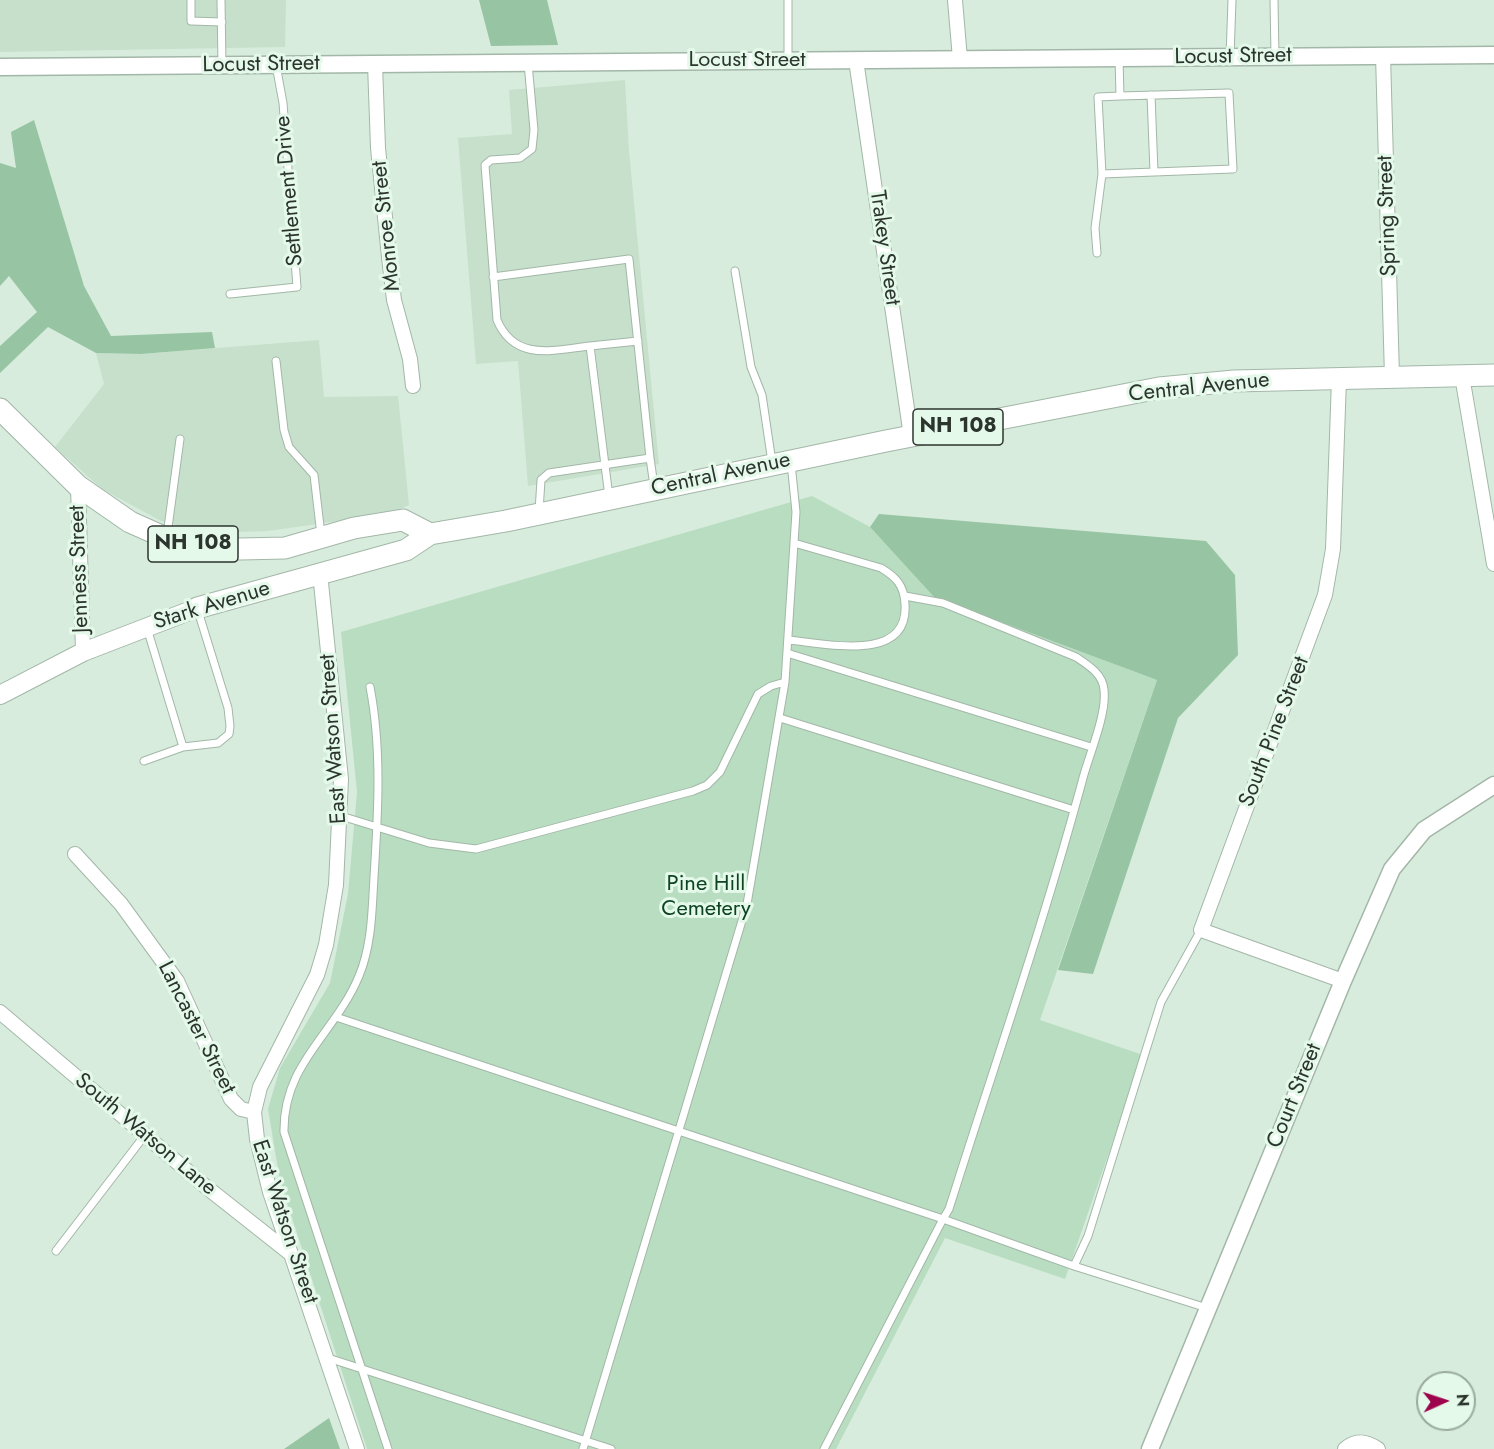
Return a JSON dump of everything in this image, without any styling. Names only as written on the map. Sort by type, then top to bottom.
[{"type":"main road","name":"Central Avenue","points":[[430,534],[1159,388],[1234,381],[1494,375]]},
{"type":"main road","name":"NH 108","points":[[0,409],[78,486],[111,511],[166,538],[193,544],[240,549],[285,548],[354,528],[403,520],[430,534]]},
{"type":"main road","name":"Stark Avenue","points":[[0,695],[83,652],[147,626],[197,608],[406,550],[430,534]]},
{"type":"main road","points":[[320,573],[321,537]]},
{"type":"street","points":[[955,0],[960,60]]},
{"type":"street","name":"Spring Street","points":[[1383,55],[1392,377]]},
{"type":"street","name":"Locust Street","points":[[0,67],[1494,55]]},
{"type":"street","name":"Trakey Street","points":[[856,60],[911,436]]},
{"type":"street","name":"Monroe Street","points":[[375,64],[378,148],[390,268],[394,300],[410,359],[413,386]]},
{"type":"street","points":[[1462,376],[1494,564]]},
{"type":"street","name":"South Pine Street","points":[[1201,930],[1325,595],[1333,549],[1339,379]]},
{"type":"street","name":"Jenness Street","points":[[78,486],[83,652]]},
{"type":"street","name":"East Watson Street","points":[[320,573],[339,742],[341,816],[336,885],[326,945],[307,996],[260,1087],[254,1112],[256,1139],[270,1192],[357,1449]]},
{"type":"street","name":"Court Street","points":[[1150,1449],[1342,981],[1392,868],[1410,844],[1442,816],[1494,785]]},
{"type":"street","name":"Lancaster Street","points":[[75,854],[121,904],[177,981],[231,1099],[241,1108],[254,1112]]},
{"type":"street","points":[[1201,930],[1342,981]]},
{"type":"street","name":"South Watson Lane","points":[[0,1012],[145,1136],[292,1254]]},
{"type":"street","points":[[1345,1449],[1354,1443],[1362,1442],[1378,1449]]},
{"type":"lane","points":[[191,0],[191,21],[222,22]]},
{"type":"lane","points":[[222,0],[222,65]]},
{"type":"lane","points":[[788,0],[788,60]]},
{"type":"lane","points":[[1230,57],[1232,0]]},
{"type":"lane","points":[[1274,0],[1275,56]]},
{"type":"lane","points":[[1119,58],[1120,96]]},
{"type":"lane","points":[[528,63],[534,130],[532,149],[520,158],[491,160],[485,165],[497,320],[502,333],[513,343],[525,349],[546,351],[638,341]]},
{"type":"lane","name":"Settlement Drive","points":[[230,294],[297,287],[283,103],[276,64]]},
{"type":"lane","points":[[1096,253],[1095,228],[1102,174],[1098,97],[1229,93],[1233,169],[1102,174]]},
{"type":"lane","points":[[1151,95],[1154,172]]},
{"type":"lane","points":[[493,277],[629,259],[655,489]]},
{"type":"lane","points":[[583,1449],[747,904],[785,682],[796,494],[781,463],[762,394],[751,367],[735,271]]},
{"type":"lane","points":[[590,346],[609,499]]},
{"type":"lane","points":[[276,362],[284,430],[289,447],[314,475],[321,537]]},
{"type":"lane","points":[[166,538],[180,439]]},
{"type":"lane","points":[[539,514],[540,480],[549,473],[650,458]]},
{"type":"lane","points":[[788,640],[860,646],[878,645],[896,633],[906,608],[905,596],[898,580],[881,568],[794,543]]},
{"type":"lane","points":[[824,1449],[949,1209],[1074,810],[1101,714],[1104,689],[1100,678],[1091,667],[1076,657],[943,603],[905,596]]},
{"type":"lane","points":[[144,761],[183,747],[218,743],[229,734],[228,708],[197,608]]},
{"type":"lane","points":[[147,626],[183,747]]},
{"type":"lane","points":[[787,653],[1091,747]]},
{"type":"lane","points":[[341,816],[429,843],[476,849],[693,791],[707,785],[720,772],[758,694],[785,682]]},
{"type":"lane","points":[[370,687],[378,744],[377,827],[370,940],[361,973],[350,997],[300,1068],[289,1091],[284,1112],[284,1132],[388,1449]]},
{"type":"lane","points":[[780,718],[1074,810]]},
{"type":"lane","points":[[1074,1266],[1088,1236],[1161,1002],[1201,930]]},
{"type":"lane","points":[[336,1017],[943,1219],[1074,1266],[1207,1308]]},
{"type":"lane","points":[[56,1251],[145,1136]]},
{"type":"lane","points":[[328,1358],[610,1449]]},
{"type":"shaded area","points":[[0,0],[286,0],[285,47],[0,52]]},
{"type":"shaded area","points":[[625,80],[629,151],[659,464],[528,486],[518,361],[476,364],[458,138],[512,134],[509,90]]},
{"type":"shaded area","points":[[319,340],[324,397],[398,396],[409,505],[388,514],[268,531],[207,533],[161,521],[102,489],[55,447],[104,384],[96,353],[141,354]]},
{"type":"green space","points":[[479,0],[547,0],[558,45],[491,46]]},
{"type":"green space","points":[[34,120],[84,286],[111,336],[212,332],[215,348],[141,354],[96,353],[48,327],[0,373],[0,346],[37,312],[9,276],[0,286],[0,163],[16,168],[11,132]]},
{"type":"green space","name":"Pine Hill Cemetery","points":[[812,496],[870,527],[934,597],[1157,680],[1040,1020],[1143,1055],[1065,1279],[945,1238],[836,1449],[367,1449],[280,1181],[268,1109],[280,1068],[330,983],[348,894],[357,792],[341,632]]},
{"type":"green space","points":[[879,514],[1206,541],[1235,575],[1238,655],[1178,718],[1093,974],[1058,970],[1157,680],[934,597],[870,527]]},
{"type":"green space","points":[[329,1418],[340,1449],[284,1449]]}]
